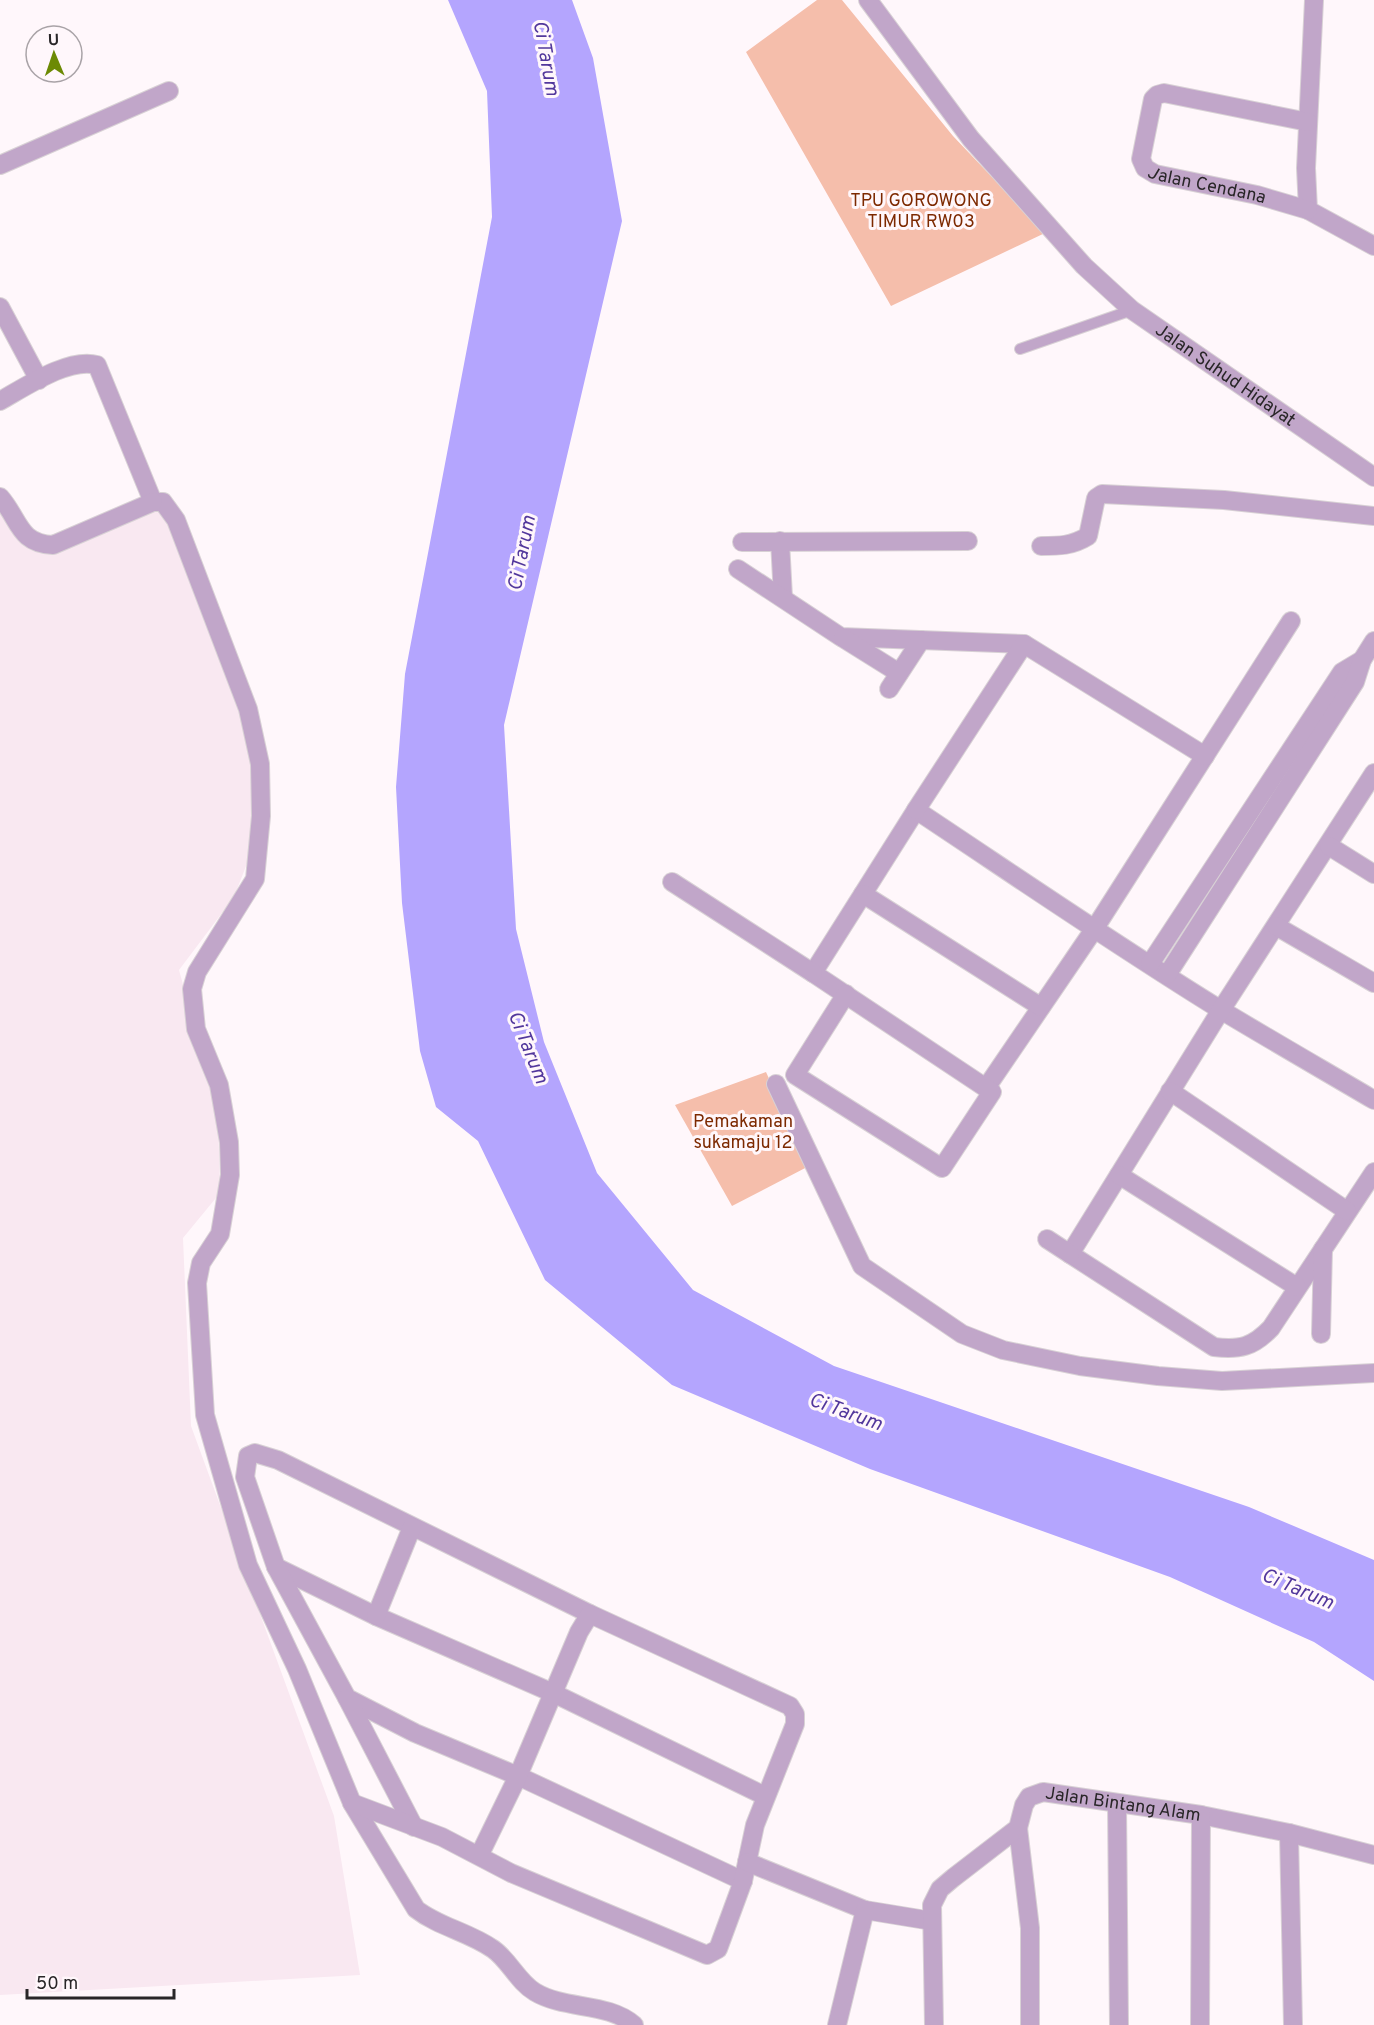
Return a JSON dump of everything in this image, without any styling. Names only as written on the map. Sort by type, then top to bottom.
[{"type":"street","name":"Jalan Suhud Hidayat","points":[[868,0],[971,139],[1084,266],[1132,309],[1374,477]]},
{"type":"street","points":[[1314,0],[1308,122],[1308,210],[1374,246]]},
{"type":"street","points":[[0,165],[169,92]]},
{"type":"street","name":"Jalan Cendana","points":[[1308,122],[1164,93],[1153,99],[1141,159],[1145,168],[1155,174],[1257,195],[1308,210]]},
{"type":"street","points":[[0,307],[39,380]]},
{"type":"street","points":[[0,401],[39,380],[79,363],[96,366],[153,502]]},
{"type":"street","points":[[1041,546],[1064,546],[1077,543],[1088,536],[1096,498],[1102,494],[1224,500],[1374,516]]},
{"type":"street","points":[[0,497],[26,537],[38,544],[53,545],[153,502],[163,502],[176,520],[248,709],[260,764],[261,816],[255,879],[197,972],[192,989],[196,1029],[219,1085],[229,1142],[230,1175],[220,1234],[201,1263],[197,1283],[205,1415],[248,1565],[297,1669],[352,1803],[409,1899],[426,1916],[491,1947],[533,1991],[563,2002],[615,2013],[634,2025]]},
{"type":"street","points":[[780,541],[783,597]]},
{"type":"street","points":[[742,542],[968,541]]},
{"type":"street","points":[[738,569],[899,673]]},
{"type":"street","points":[[986,1088],[1095,928],[1292,621]]},
{"type":"street","points":[[841,637],[1024,644],[1205,756]]},
{"type":"street","points":[[889,688],[921,640]]},
{"type":"street","points":[[1167,975],[1355,682],[1362,660],[1374,641]]},
{"type":"street","points":[[813,973],[1024,644]]},
{"type":"street","points":[[1150,964],[1342,672],[1362,660]]},
{"type":"street","points":[[1071,1254],[1221,1010],[1374,773]]},
{"type":"street","points":[[916,810],[1221,1010],[1374,1100]]},
{"type":"street","points":[[1329,846],[1374,874]]},
{"type":"street","points":[[672,882],[846,994],[992,1092],[942,1168],[795,1075],[846,994]]},
{"type":"street","points":[[863,894],[1041,1007]]},
{"type":"street","points":[[1276,926],[1374,983]]},
{"type":"street","points":[[776,1084],[862,1266],[962,1334],[1003,1350],[1080,1366],[1158,1376],[1222,1381],[1374,1373]]},
{"type":"street","points":[[1170,1091],[1347,1211]]},
{"type":"street","points":[[1047,1239],[1214,1347],[1237,1350],[1256,1343],[1277,1320],[1374,1172]]},
{"type":"street","points":[[1119,1175],[1298,1287]]},
{"type":"street","points":[[1321,1334],[1323,1247]]},
{"type":"street","points":[[352,1803],[414,1827],[442,1837],[512,1874],[707,1955],[718,1949],[743,1881],[755,1825],[795,1724],[795,1714],[790,1706],[590,1614],[278,1460],[255,1453],[248,1456],[244,1477],[276,1567],[414,1827]]},
{"type":"street","points":[[376,1616],[412,1527]]},
{"type":"street","points":[[276,1567],[376,1616],[553,1693],[765,1796]]},
{"type":"street","points":[[479,1856],[518,1776],[590,1614]]},
{"type":"street","points":[[347,1698],[415,1733],[518,1776],[743,1881]]},
{"type":"street","name":"Jalan Bintang Alam","points":[[1018,1828],[1024,1805],[1029,1797],[1043,1792],[1201,1815],[1370,1852],[1374,1856]]},
{"type":"street","points":[[1117,1803],[1119,2025]]},
{"type":"street","points":[[1200,2025],[1201,1815]]},
{"type":"street","points":[[934,2025],[932,1905],[940,1889],[1018,1828]]},
{"type":"street","points":[[1018,1828],[1030,1928],[1030,2025]]},
{"type":"street","points":[[1289,1833],[1293,2025]]},
{"type":"street","points":[[747,1862],[865,1910],[932,1921]]},
{"type":"street","points":[[837,2025],[865,1910]]},
{"type":"lane","points":[[1020,348],[1132,309]]},
{"type":"shaded area","points":[[167,497],[253,700],[253,848],[234,897],[179,970],[218,1112],[220,1193],[183,1238],[191,1426],[334,1816],[360,1975],[0,1995],[0,498],[9,501],[35,552]]},
{"type":"green space","name":"TPU GOROWONG TIMUR RW03","points":[[817,0],[842,0],[953,136],[1045,233],[891,306],[746,52]]},
{"type":"green space","name":"Pemakaman sukamaju 12","points":[[766,1072],[809,1166],[732,1206],[675,1105]]},
{"type":"water","name":"Ci Tarum","points":[[448,0],[572,0],[593,58],[622,221],[504,725],[516,929],[544,1042],[597,1173],[693,1290],[834,1366],[1249,1507],[1374,1560],[1374,1681],[1314,1642],[1170,1577],[870,1469],[672,1385],[545,1280],[478,1141],[436,1107],[420,1051],[402,903],[396,787],[405,674],[492,217],[487,91]]}]
